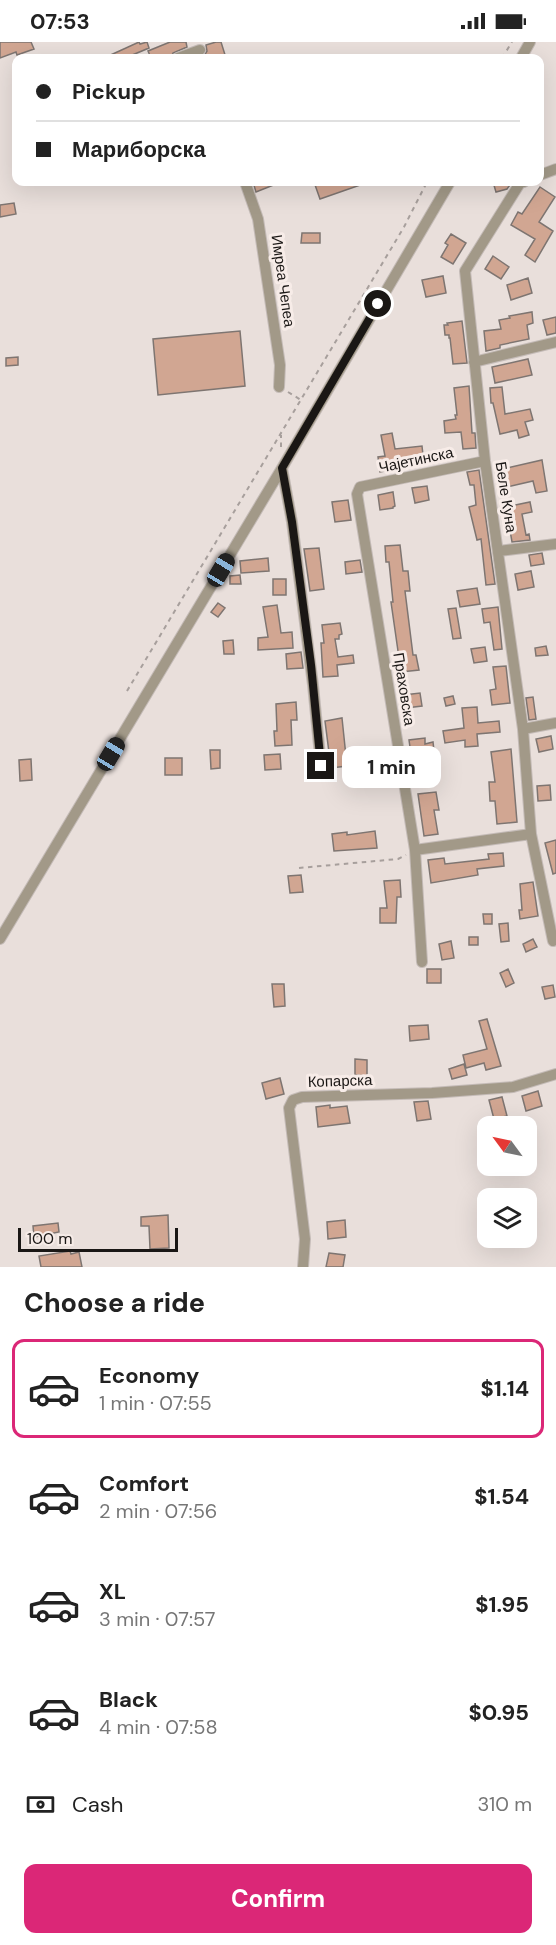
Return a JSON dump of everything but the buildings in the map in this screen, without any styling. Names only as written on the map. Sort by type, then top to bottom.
[{"type":"street","name":"Имреа Чепеа","points":[[246,186],[258,219],[280,365],[279,387]]},
{"type":"street","points":[[0,939],[448,186]]},
{"type":"street","name":"Беле Куна","points":[[518,186],[465,271],[485,461],[523,729],[531,834],[553,941]]},
{"type":"street","points":[[474,362],[556,342]]},
{"type":"street","name":"Чајетинска","points":[[357,494],[360,487],[485,461]]},
{"type":"street","points":[[282,468],[292,522],[321,766]]},
{"type":"street","name":"Праховска","points":[[357,494],[415,850],[422,962]]},
{"type":"street","points":[[499,551],[556,543]]},
{"type":"street","points":[[523,729],[556,723]]},
{"type":"street","points":[[415,850],[531,834]]},
{"type":"street","name":"Копарска","points":[[303,1267],[305,1239],[289,1108],[292,1100],[302,1096],[432,1093],[513,1087],[556,1074]]},
{"type":"path","points":[[127,690],[404,227],[425,186]]},
{"type":"path","points":[[279,387],[301,400]]},
{"type":"path","points":[[299,868],[399,859],[415,850]]},
{"type":"route","points":[[321,766],[311,665],[292,522],[282,468],[378,304]]}]
